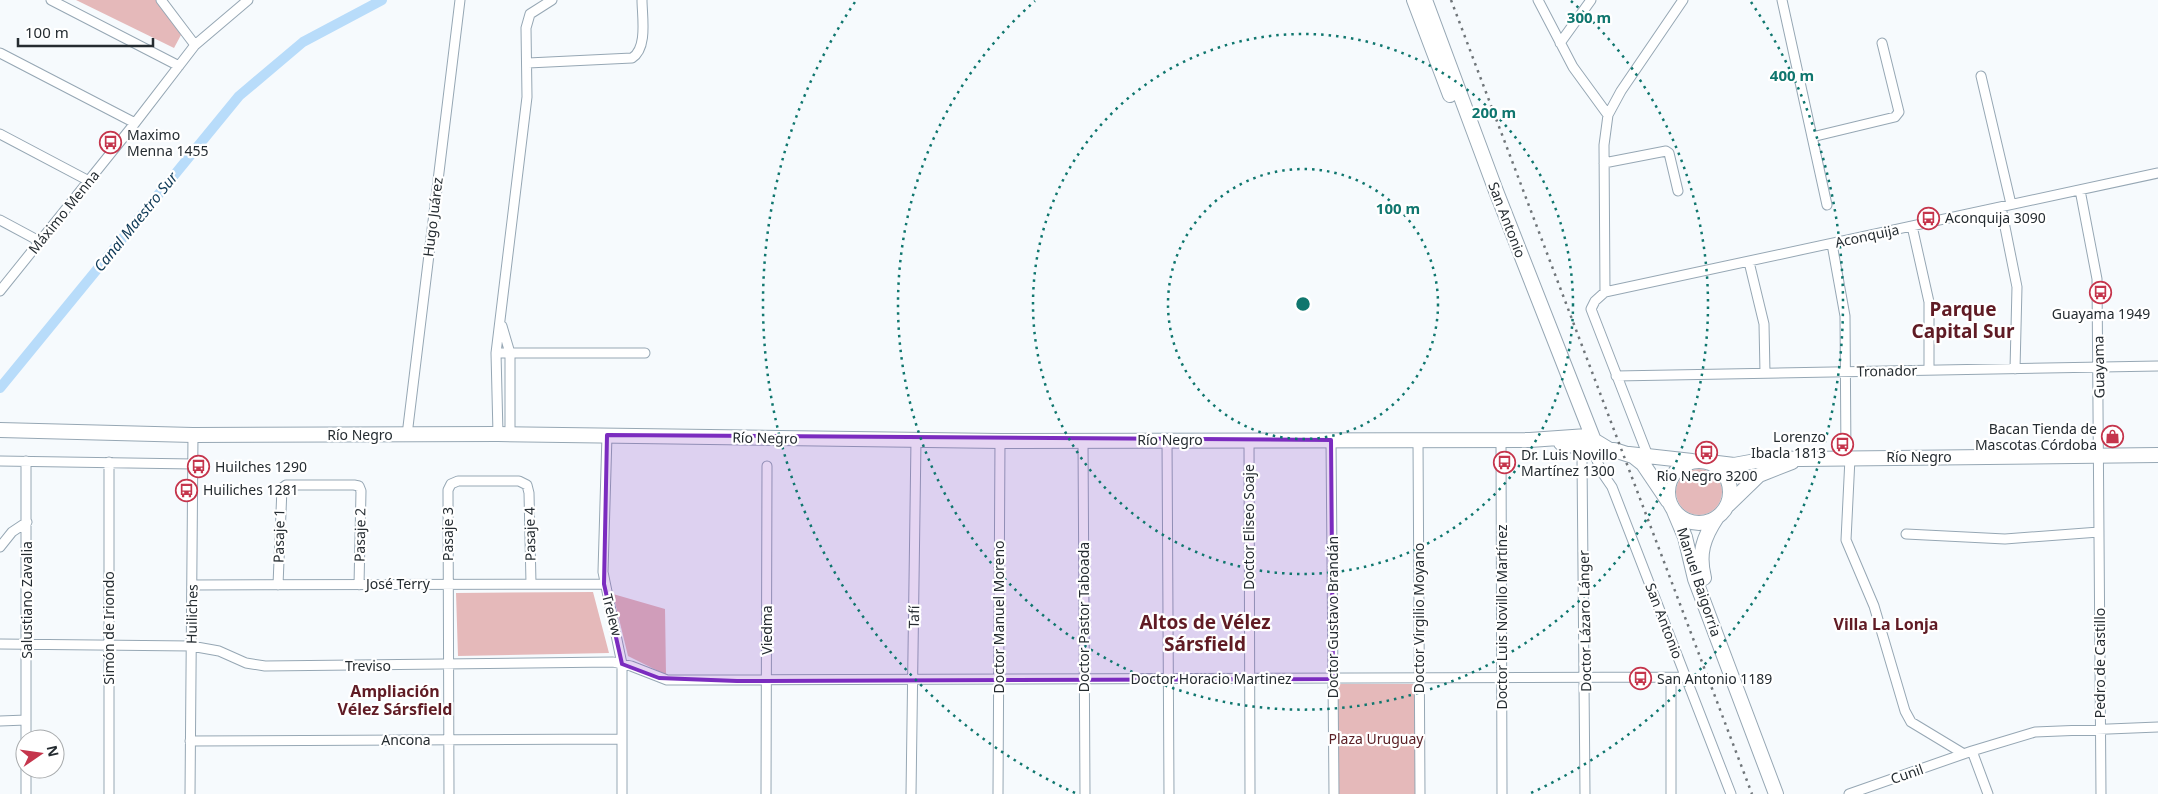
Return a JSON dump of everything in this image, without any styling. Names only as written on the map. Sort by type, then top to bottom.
[{"type":"main road","name":"San Antonio","points":[[1414,0],[1587,444]]},
{"type":"main road","name":"San Antonio","points":[[1425,0],[1587,444]]},
{"type":"main road","name":"Río Negro","points":[[0,430],[193,435],[504,434],[1000,441],[1530,440],[1587,444],[1626,454],[1693,461]]},
{"type":"main road","name":"Río Negro","points":[[1626,454],[1643,464],[1672,507]]},
{"type":"main road","name":"Río Negro","points":[[1709,462],[1734,465],[1778,458],[2158,455]]},
{"type":"main road","name":"Río Negro","points":[[1727,505],[1760,475],[1801,459]]},
{"type":"main road","points":[[1693,461],[1709,462],[1720,469],[1728,480],[1730,492],[1727,505],[1717,517],[1698,523],[1685,520],[1672,507],[1668,494],[1672,477],[1677,469],[1693,461]]},
{"type":"main road","name":"Manuel Baigorria","points":[[1672,507],[1685,537],[1695,579],[1776,794]]},
{"type":"main road","name":"Manuel Baigorria","points":[[1717,517],[1702,543],[1701,559],[1704,578],[1786,794]]},
{"type":"street","points":[[51,0],[179,66]]},
{"type":"street","points":[[162,0],[194,45]]},
{"type":"street","name":"Máximo Menna","points":[[0,291],[135,123],[194,45],[248,0]]},
{"type":"street","name":"Hugo Juárez","points":[[407,435],[460,0]]},
{"type":"street","points":[[504,434],[496,353],[528,97],[528,20],[537,8],[552,0]]},
{"type":"street","points":[[528,63],[632,58],[637,55],[641,47],[642,0]]},
{"type":"street","points":[[1538,0],[1574,67],[1608,116]]},
{"type":"street","points":[[1560,43],[1591,0]]},
{"type":"street","points":[[1648,456],[1591,308],[1595,301],[1605,292],[1604,163],[1605,129],[1608,116],[1621,91],[1683,0]]},
{"type":"street","points":[[1782,0],[1827,205]]},
{"type":"street","points":[[1812,137],[1895,117],[1898,114],[1882,43]]},
{"type":"street","points":[[0,53],[135,123]]},
{"type":"street","points":[[1981,76],[2011,204]]},
{"type":"street","points":[[0,134],[89,181]]},
{"type":"street","points":[[1604,163],[1666,151],[1669,153],[1678,191]]},
{"type":"street","name":"Aconquija","points":[[1605,292],[2158,173]]},
{"type":"street","name":"Guayama","points":[[2080,190],[2096,269],[2099,456]]},
{"type":"street","points":[[2001,207],[2017,287],[2015,369]]},
{"type":"street","points":[[0,220],[41,242]]},
{"type":"street","points":[[1912,226],[1929,302],[1929,370]]},
{"type":"street","points":[[1832,244],[1844,301],[1848,458],[1846,540],[1874,606],[1905,711],[1911,722],[1968,752],[1988,794]]},
{"type":"street","points":[[1750,262],[1764,324],[1765,372]]},
{"type":"street","points":[[501,324],[510,353],[504,434]]},
{"type":"street","points":[[496,353],[645,353]]},
{"type":"street","name":"Tronador","points":[[1616,376],[2158,366]]},
{"type":"street","name":"Huiliches","points":[[190,794],[193,435]]},
{"type":"street","name":"Trelew","points":[[607,435],[604,584],[622,664],[622,794]]},
{"type":"street","name":"Tafí","points":[[911,794],[916,440]]},
{"type":"street","points":[[1167,440],[1169,794]]},
{"type":"street","name":"Doctor Gustavo Brandán","points":[[1331,440],[1334,794]]},
{"type":"street","name":"Doctor Luis Novillo Martínez","points":[[1501,440],[1502,794]]},
{"type":"street","name":"Doctor Manuel Moreno","points":[[998,794],[1000,441]]},
{"type":"street","name":"Doctor Pastor Taboada","points":[[1083,441],[1085,794]]},
{"type":"street","name":"Doctor Eliseo Soaje","points":[[1249,441],[1250,794]]},
{"type":"street","name":"Doctor Virgilio Moyano","points":[[1418,441],[1420,794]]},
{"type":"street","name":"San Antonio","points":[[1587,444],[1612,488],[1731,794]]},
{"type":"street","name":"Doctor Lázaro Lánger","points":[[1585,794],[1586,679],[1582,458],[1587,444]]},
{"type":"street","name":"Pedro de Castillo","points":[[2099,456],[2101,794]]},
{"type":"street","points":[[0,461],[193,464]]},
{"type":"street","name":"Salustiano Zavalia","points":[[26,461],[26,729]]},
{"type":"street","name":"Simón de Iriondo","points":[[108,794],[109,462]]},
{"type":"street","name":"Viedma","points":[[766,794],[768,466]]},
{"type":"street","name":"Pasaje 4","points":[[451,484],[458,481],[520,480],[527,485],[530,493],[531,583]]},
{"type":"street","name":"Pasaje 3","points":[[449,794],[448,490],[451,484]]},
{"type":"street","name":"Pasaje 1","points":[[278,585],[282,488],[286,486],[359,486]]},
{"type":"street","name":"Pasaje 2","points":[[359,486],[360,584]]},
{"type":"street","points":[[0,547],[12,532],[27,522]]},
{"type":"street","points":[[1906,534],[2005,538],[2099,532]]},
{"type":"street","name":"José Terry","points":[[192,585],[604,584]]},
{"type":"street","name":"Treviso","points":[[0,644],[191,646],[219,651],[246,663],[265,666],[622,664],[667,680],[737,681]]},
{"type":"street","name":"Doctor Horacio Martinez","points":[[737,681],[913,679],[1671,679],[1686,677]]},
{"type":"street","points":[[1671,679],[1671,794]]},
{"type":"street","points":[[0,721],[26,720]]},
{"type":"street","name":"Cunil","points":[[1850,794],[1968,752],[2035,732],[2158,727]]},
{"type":"street","name":"Ancona","points":[[190,741],[622,739]]},
{"type":"street","points":[[26,779],[26,794]]},
{"type":"highlighted area","points":[[607,435],[1331,440],[1333,679],[737,681],[659,678],[622,664],[604,584]]},
{"type":"green space","points":[[76,0],[156,0],[181,35],[174,48]]},
{"type":"green space","points":[[1770,463],[1760,468],[1739,485],[1732,470]]},
{"type":"green space","points":[[1699,469],[1712,473],[1718,479],[1722,492],[1718,505],[1712,511],[1699,515],[1686,511],[1680,505],[1676,492],[1680,479],[1686,473]]},
{"type":"green space","points":[[593,592],[609,653],[458,656],[456,593]]},
{"type":"green space","points":[[613,594],[665,609],[666,675],[628,656]]},
{"type":"green space","name":"Plaza Uruguay","points":[[1337,684],[1415,684],[1415,794],[1338,794]]},
{"type":"waterway","name":"Canal Maestro Sur","points":[[0,388],[239,96],[303,42],[382,0]]},
{"type":"railway","points":[[1451,0],[1752,794]]},
{"type":"place","name":"Maximo Menna 1455","points":[[111,143]]},
{"type":"place","name":"Aconquija 3090","points":[[1929,218]]},
{"type":"place","name":"Guayama 1949","points":[[2101,292]]},
{"type":"place","name":"Bacan Tienda de Mascotas Córdoba","points":[[2113,437]]},
{"type":"place","name":"Lorenzo Ibacla 1813","points":[[1842,445]]},
{"type":"place","name":"Rio Negro 3200","points":[[1707,453]]},
{"type":"place","name":"Dr. Luis Novillo Martínez 1300","points":[[1505,463]]},
{"type":"place","name":"Huilches 1290","points":[[199,467]]},
{"type":"place","name":"Huiliches 1281","points":[[187,490]]},
{"type":"place","name":"San Antonio 1189","points":[[1641,679]]},
{"type":"district","name":"Parque Capital Sur","points":[[1963,320]]},
{"type":"district","name":"Villa La Lonja","points":[[1886,624]]},
{"type":"district","name":"Altos de Vélez Sársfield","points":[[1205,633]]},
{"type":"district","name":"Ampliación Vélez Sársfield","points":[[395,700]]}]
